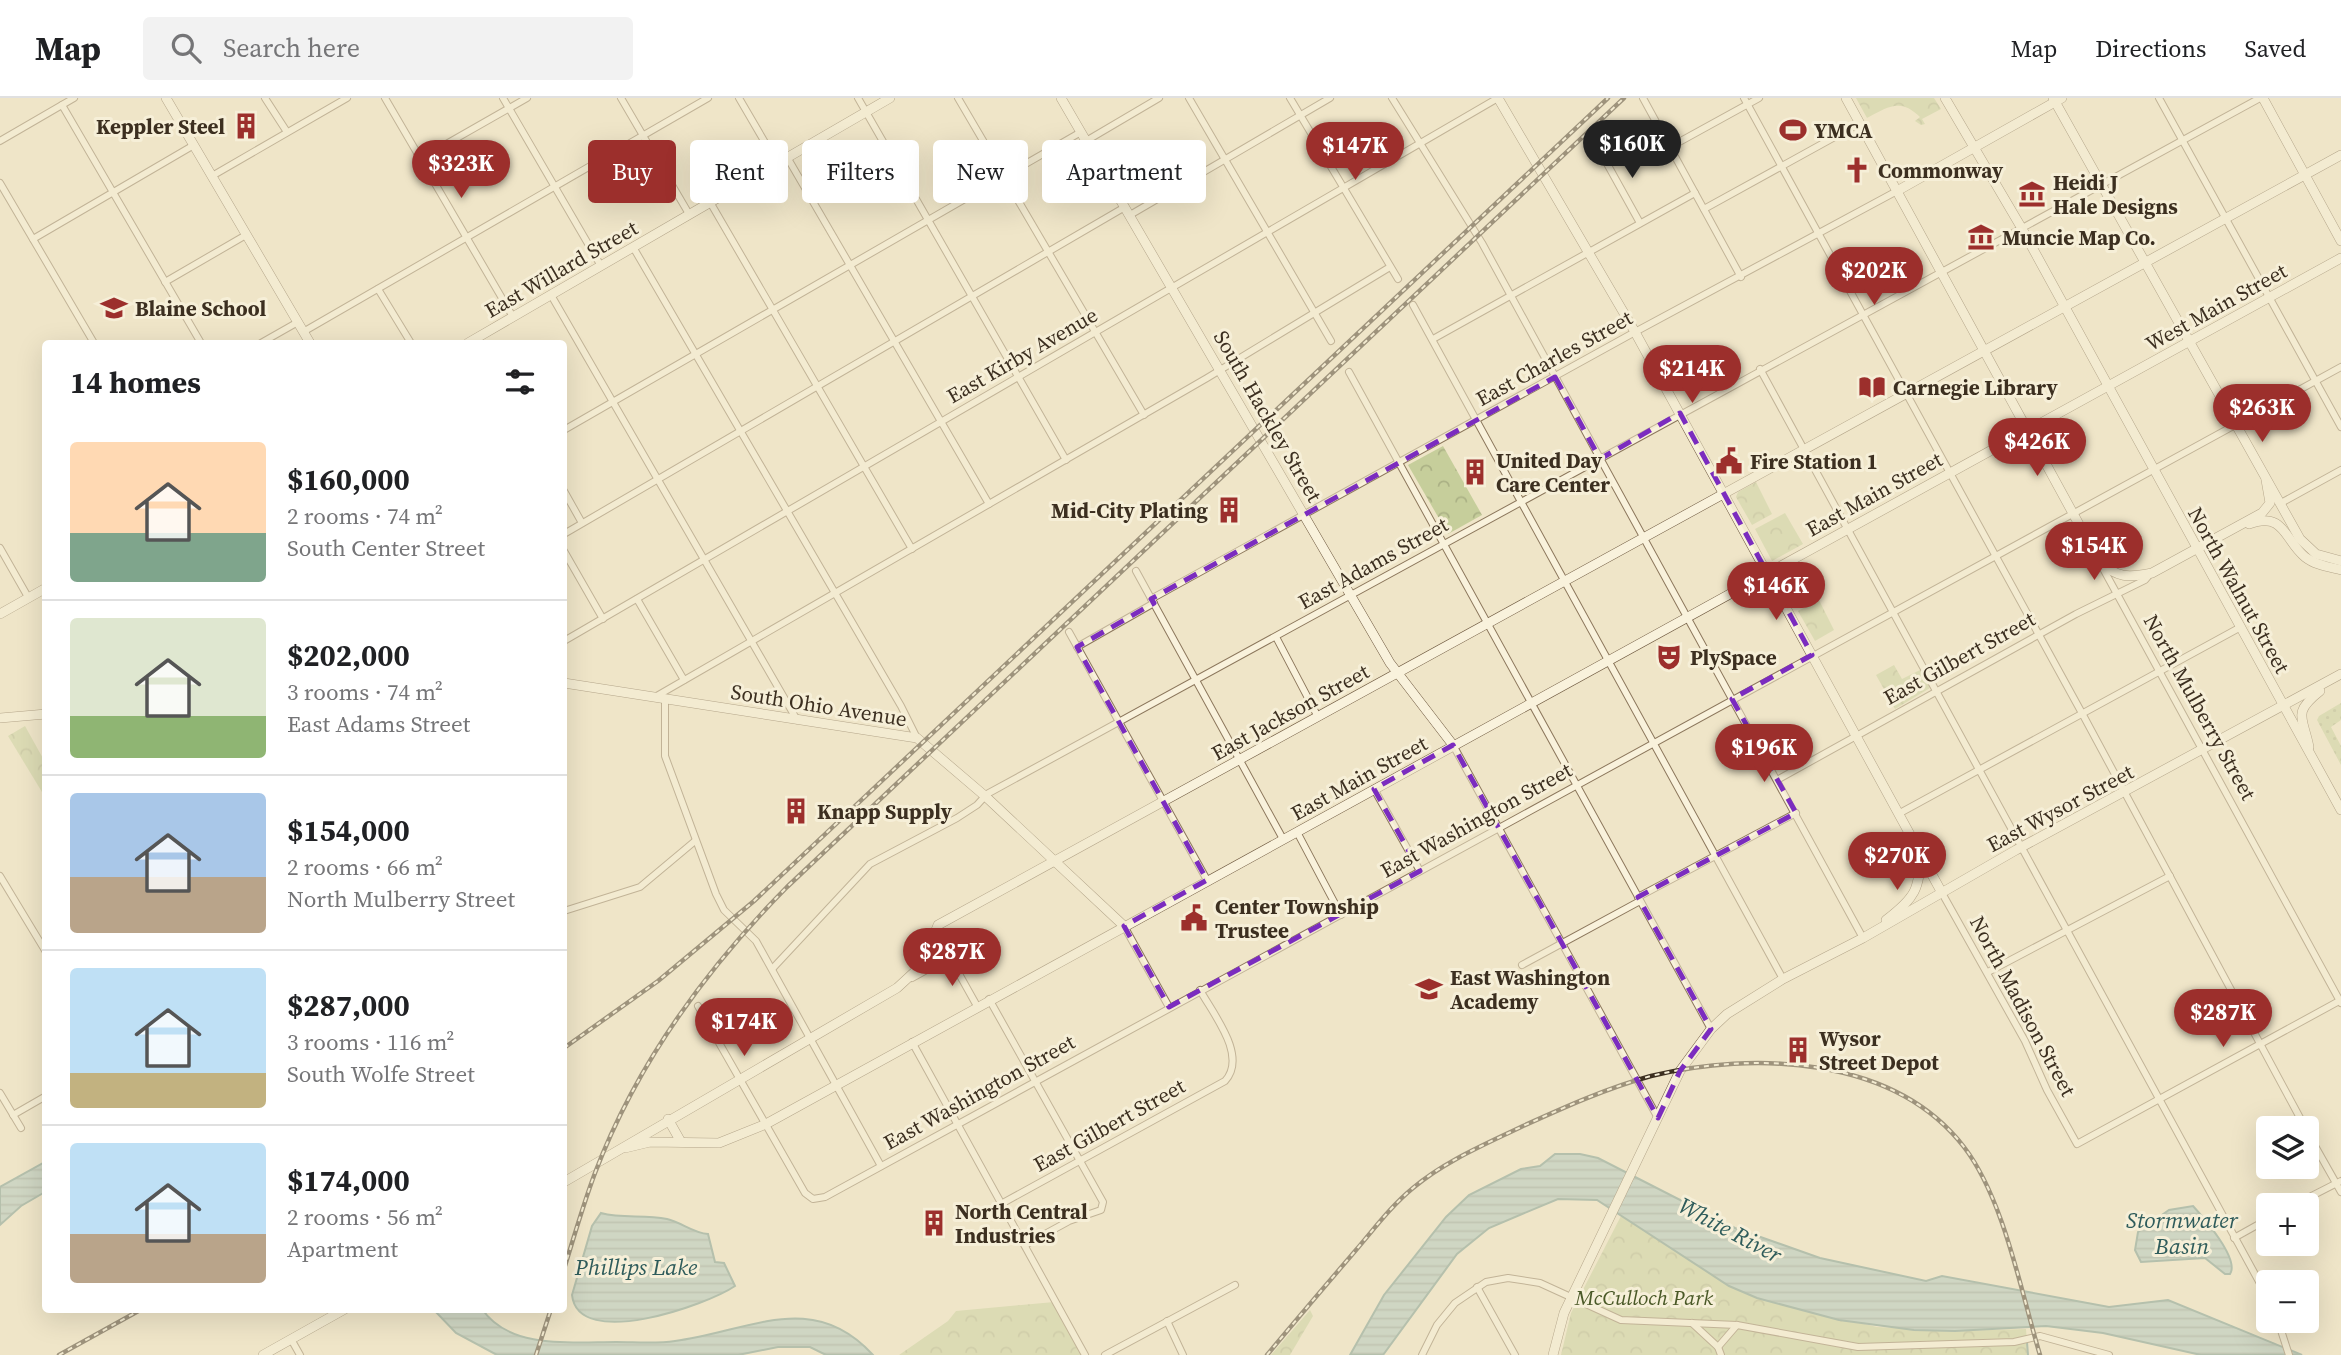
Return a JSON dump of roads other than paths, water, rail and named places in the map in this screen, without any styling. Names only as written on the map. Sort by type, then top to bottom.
[{"type":"main road","points":[[166,98],[308,340]]},
{"type":"main road","name":"East Willard Street","points":[[788,158],[890,98]]},
{"type":"main road","name":"South Hackley Street","points":[[1061,98],[1397,673],[1453,746]]},
{"type":"main road","name":"North Madison Street","points":[[1498,98],[1590,251],[1942,893]]},
{"type":"main road","name":"North Mulberry Street","points":[[1846,98],[2099,561]]},
{"type":"main road","name":"North Walnut Street","points":[[1945,98],[2021,227],[2341,810]]},
{"type":"main road","points":[[2261,98],[2341,241]]},
{"type":"main road","points":[[2057,99],[2234,423],[2304,545],[2316,554],[2341,561]]},
{"type":"main road","name":"East Charles Street","points":[[1897,191],[1975,149],[2057,99]]},
{"type":"main road","name":"East Jackson Street","points":[[935,931],[941,923],[2341,155]]},
{"type":"main road","name":"East Willard Street","points":[[476,340],[708,203]]},
{"type":"main road","name":"West Main Street","points":[[2108,387],[2341,258]]},
{"type":"main road","name":"East Main Street","points":[[613,1152],[650,1142],[726,1142],[766,1124],[989,999],[2108,387]]},
{"type":"main road","points":[[2228,532],[2267,508],[2271,499],[2266,480]]},
{"type":"main road","points":[[2228,532],[2260,521],[2273,522],[2282,527],[2305,557],[2341,570]]},
{"type":"main road","name":"East Gilbert Street","points":[[2152,573],[2228,532]]},
{"type":"main road","points":[[2099,561],[2121,577],[2152,573]]},
{"type":"main road","points":[[0,614],[42,589]]},
{"type":"main road","points":[[2310,756],[2300,709],[2337,676]]},
{"type":"main road","name":"East Wysor Street","points":[[1553,1355],[1559,1326],[1572,1296],[1680,1070],[1711,1029],[1744,1002],[1783,979],[1863,938],[2123,792],[2166,771],[2202,748],[2337,676]]},
{"type":"main road","name":"South Ohio Avenue","points":[[567,684],[917,738],[985,796],[1124,926]]},
{"type":"main road","points":[[0,718],[42,714]]},
{"type":"main road","points":[[1875,931],[1906,904],[1917,889],[1921,851]]},
{"type":"main road","points":[[567,1180],[907,980],[922,965],[935,931]]},
{"type":"main road","points":[[668,1119],[681,1142]]},
{"type":"main road","points":[[264,1355],[338,1313]]},
{"type":"street","points":[[0,141],[74,98]]},
{"type":"street","points":[[265,98],[287,132]]},
{"type":"street","points":[[212,176],[346,98]]},
{"type":"street","points":[[385,98],[513,317]]},
{"type":"street","points":[[503,98],[601,266]]},
{"type":"street","points":[[420,159],[527,98]]},
{"type":"street","points":[[621,98],[689,214]]},
{"type":"street","points":[[303,332],[708,98]]},
{"type":"street","points":[[739,98],[764,140]]},
{"type":"street","points":[[858,98],[864,113],[1066,460]]},
{"type":"street","points":[[958,98],[982,140]]},
{"type":"street","points":[[1028,165],[1159,98]]},
{"type":"street","points":[[1189,98],[1331,341]]},
{"type":"street","points":[[1290,98],[1398,279]]},
{"type":"street","points":[[567,532],[1048,252],[1225,160],[1330,98]]},
{"type":"street","points":[[1392,98],[1482,243],[1863,938]]},
{"type":"street","name":"East Kirby Avenue","points":[[567,639],[1344,190],[1498,98]]},
{"type":"street","points":[[1643,98],[1741,277]]},
{"type":"street","points":[[1670,148],[1746,101],[1759,98]]},
{"type":"street","points":[[2159,98],[2341,427]]},
{"type":"street","name":"East Adams Street","points":[[773,968],[870,864],[957,818],[977,805],[985,796],[1760,369],[2261,98]]},
{"type":"street","points":[[1746,101],[2083,715],[2299,1116]]},
{"type":"street","points":[[62,105],[199,340]]},
{"type":"street","points":[[1704,209],[1860,123]]},
{"type":"street","points":[[33,239],[194,145]]},
{"type":"street","points":[[1600,151],[1640,223]]},
{"type":"street","points":[[788,158],[989,504]]},
{"type":"street","points":[[0,183],[92,340]]},
{"type":"street","name":"East Charles Street","points":[[1077,647],[1305,514],[1897,191]]},
{"type":"street","points":[[1433,339],[1695,193]]},
{"type":"street","points":[[711,203],[912,549]]},
{"type":"street","points":[[567,428],[958,203]]},
{"type":"street","points":[[1019,203],[1143,415]]},
{"type":"street","points":[[165,282],[246,234]]},
{"type":"street","points":[[633,247],[917,738]]},
{"type":"street","points":[[653,698],[1143,415],[1390,267]]},
{"type":"street","points":[[378,289],[409,340]]},
{"type":"street","points":[[551,295],[797,720]]},
{"type":"street","points":[[1413,305],[1656,742],[1783,979]]},
{"type":"street","points":[[266,340],[298,322]]},
{"type":"street","name":"East Washington Street","points":[[766,1124],[805,1193],[816,1199],[1035,1082],[2234,423],[2341,367]]},
{"type":"street","points":[[1760,369],[2256,1277]]},
{"type":"street","points":[[1349,372],[1711,1029]]},
{"type":"street","points":[[2281,503],[2341,470]]},
{"type":"street","points":[[567,496],[582,523]]},
{"type":"street","points":[[0,548],[28,597]]},
{"type":"street","points":[[567,556],[603,619]]},
{"type":"street","name":"North Mulberry Street","points":[[2099,561],[2341,1001]]},
{"type":"street","points":[[1136,571],[1283,839]]},
{"type":"street","name":"East Gilbert Street","points":[[1777,780],[2038,635],[2117,595],[2152,573]]},
{"type":"street","points":[[637,598],[684,680]]},
{"type":"street","points":[[1900,813],[2239,628]]},
{"type":"street","points":[[1069,632],[1207,880]]},
{"type":"street","points":[[1276,637],[1318,717]]},
{"type":"street","points":[[665,699],[665,756],[695,841],[722,906],[756,941],[773,968],[881,1166]]},
{"type":"street","points":[[1453,746],[1658,1118]]},
{"type":"street","points":[[1374,789],[1420,871]]},
{"type":"street","points":[[1522,965],[1796,813]]},
{"type":"street","points":[[1297,832],[1341,915]]},
{"type":"street","points":[[567,910],[640,887],[653,879],[695,841]]},
{"type":"street","points":[[0,876],[42,946]]},
{"type":"street","points":[[1988,972],[2170,876]]},
{"type":"street","name":"North Madison Street","points":[[1942,893],[1988,972],[2077,1144],[2159,1100]]},
{"type":"street","points":[[1124,926],[1169,1007]]},
{"type":"street","points":[[935,931],[978,1006]]},
{"type":"street","points":[[907,980],[950,957]]},
{"type":"street","name":"East Gilbert Street","points":[[1001,1204],[1221,1084],[1231,1073],[1233,1056],[1200,990]]},
{"type":"street","points":[[989,999],[1104,1207],[1069,1221],[1025,1245]]},
{"type":"street","points":[[2159,1100],[2341,1001]]},
{"type":"street","points":[[698,1006],[766,1124]]},
{"type":"street","points":[[912,1042],[1085,1355]]},
{"type":"street","points":[[0,1093],[21,1128]]},
{"type":"street","points":[[13,1115],[42,1098]]},
{"type":"street","points":[[2319,1150],[2339,1182],[2341,1192]]},
{"type":"street","points":[[2317,1193],[2339,1182]]},
{"type":"street","points":[[2234,1238],[2256,1226]]},
{"type":"street","points":[[1422,1355],[1448,1311],[1477,1287],[1493,1280],[1513,1278],[1540,1283],[1572,1296],[1613,1318],[1737,1325],[1847,1346],[2014,1342],[2040,1336],[2109,1355]]},
{"type":"street","points":[[1105,1355],[1235,1285]]},
{"type":"street","points":[[1477,1287],[1515,1355]]},
{"type":"street","points":[[1167,1321],[1184,1355]]},
{"type":"street","points":[[1692,1323],[1718,1347],[1721,1355]]},
{"type":"street","points":[[1718,1347],[1737,1325]]},
{"type":"street","points":[[2283,1333],[2289,1355]]},
{"type":"street","points":[[291,1339],[300,1355]]},
{"type":"water","name":"White River","points":[[1555,1154],[1580,1154],[1598,1158],[1735,1228],[1820,1258],[1926,1281],[1942,1276],[2109,1307],[2168,1300],[2302,1355],[2201,1355],[2103,1333],[2046,1326],[1955,1331],[1914,1330],[1839,1320],[1757,1298],[1729,1286],[1597,1200],[1558,1199],[1489,1228],[1457,1254],[1383,1355],[1350,1355],[1384,1295],[1446,1217],[1469,1195],[1521,1169],[1540,1166]]},
{"type":"water","points":[[42,1164],[42,1194],[21,1206],[0,1225],[0,1187]]},
{"type":"water","name":"Stormwater Basin","points":[[2193,1206],[2212,1228],[2225,1249],[2232,1267],[2230,1274],[2225,1274],[2205,1258],[2141,1262],[2135,1250],[2138,1232],[2169,1210]]},
{"type":"water","name":"Phillips Lake","points":[[601,1213],[667,1219],[708,1234],[715,1262],[724,1263],[735,1286],[699,1303],[645,1319],[619,1322],[596,1320],[580,1311],[572,1295],[592,1226]]},
{"type":"water","points":[[437,1313],[486,1313],[509,1331],[543,1341],[562,1342],[668,1342],[754,1324],[803,1319],[827,1323],[850,1335],[873,1355],[826,1355],[810,1347],[778,1347],[738,1355],[497,1355],[456,1333]]},
{"type":"waterway","points":[[2027,1342],[2028,1355]]},
{"type":"railway","points":[[567,1046],[658,981],[754,901],[1608,98]]},
{"type":"railway","points":[[567,1260],[595,1173],[631,1094],[652,1057],[701,985],[757,918],[1624,98]]},
{"type":"railway","points":[[1267,1355],[1397,1202],[1425,1178],[1452,1161],[1555,1112],[1602,1092],[1651,1076],[1691,1068],[1777,1063],[1820,1068],[1861,1078],[1900,1094],[1935,1117],[1964,1147],[1978,1168],[2001,1219],[2040,1355]]},
{"type":"railway","points":[[59,1355],[135,1313]]},
{"type":"railway","points":[[536,1355],[550,1313]]},
{"type":"place","name":"Keppler Steel","points":[[246,126]]},
{"type":"place","name":"YMCA","points":[[1793,130]]},
{"type":"place","name":"Commonway","points":[[1857,170]]},
{"type":"place","name":"Heidi J Hale Designs","points":[[2032,194]]},
{"type":"place","name":"Muncie Map Co.","points":[[1981,237]]},
{"type":"place","name":"Blaine School","points":[[114,308]]},
{"type":"place","name":"Carnegie Library","points":[[1872,387]]},
{"type":"place","name":"Fire Station 1","points":[[1729,461]]},
{"type":"place","name":"United Day Care Center","points":[[1475,472]]},
{"type":"place","name":"Mid-City Plating","points":[[1229,510]]},
{"type":"place","name":"PlySpace","points":[[1669,657]]},
{"type":"place","name":"Knapp Supply","points":[[796,811]]},
{"type":"place","name":"Center Township Trustee","points":[[1194,918]]},
{"type":"place","name":"East Washington Academy","points":[[1429,989]]},
{"type":"place","name":"Wysor Street Depot","points":[[1798,1050]]},
{"type":"place","name":"North Central Industries","points":[[934,1223]]},
{"type":"park label","name":"McCulloch Park","points":[[1644,1297]]}]
